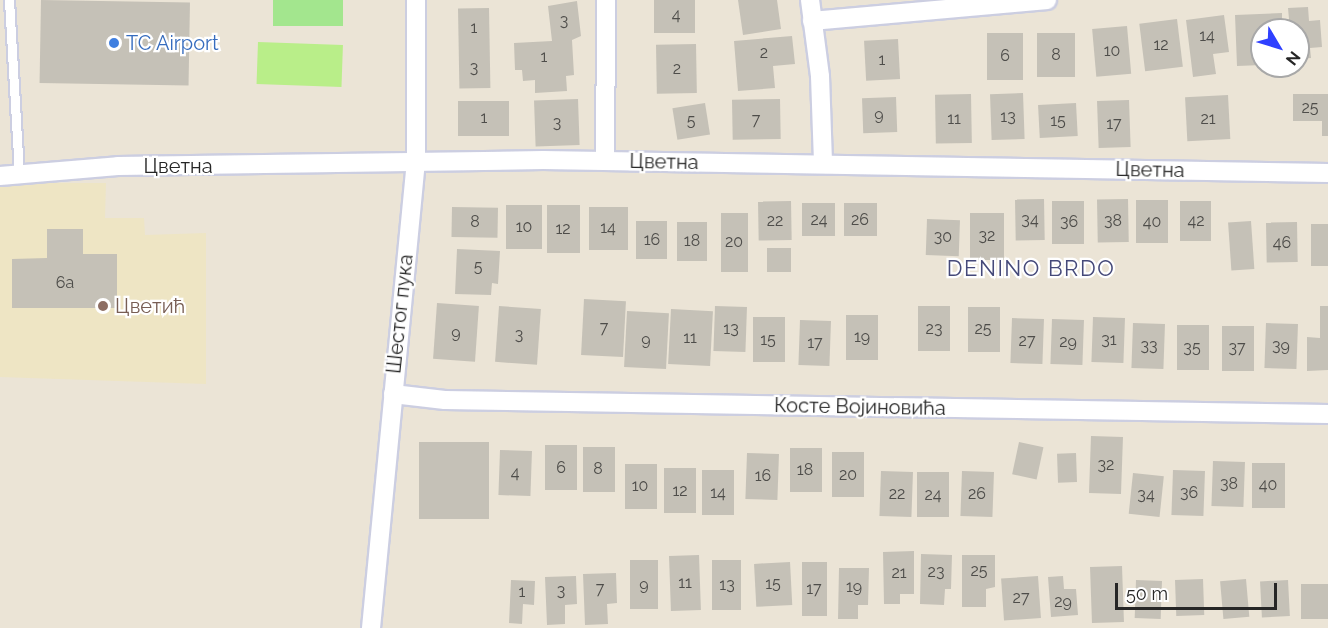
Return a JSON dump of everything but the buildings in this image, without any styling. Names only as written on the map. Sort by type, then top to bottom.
[{"type":"street","name":"Шестог пука","points":[[371,628],[416,164],[416,0]]},
{"type":"street","points":[[604,161],[606,0]]},
{"type":"street","points":[[810,0],[820,76],[823,164]]},
{"type":"street","points":[[813,21],[1047,0]]},
{"type":"street","name":"Цветна","points":[[0,176],[118,166],[604,161],[1328,173]]},
{"type":"street","name":"Косте Војиновића","points":[[393,394],[445,400],[1328,414]]},
{"type":"lane","points":[[9,0],[19,174]]},
{"type":"shaded area","name":"Цветић","points":[[0,183],[106,183],[105,218],[144,218],[145,235],[206,233],[206,384],[0,377]]},
{"type":"green space","points":[[273,0],[343,0],[343,26],[273,26]]},
{"type":"green space","points":[[258,42],[343,45],[341,87],[257,84]]},
{"type":"place","name":"TC Airport","points":[[114,43]]},
{"type":"place","name":"Цветић","points":[[103,306]]},
{"type":"district","name":"DENINO BRDO","points":[[1031,269]]}]
